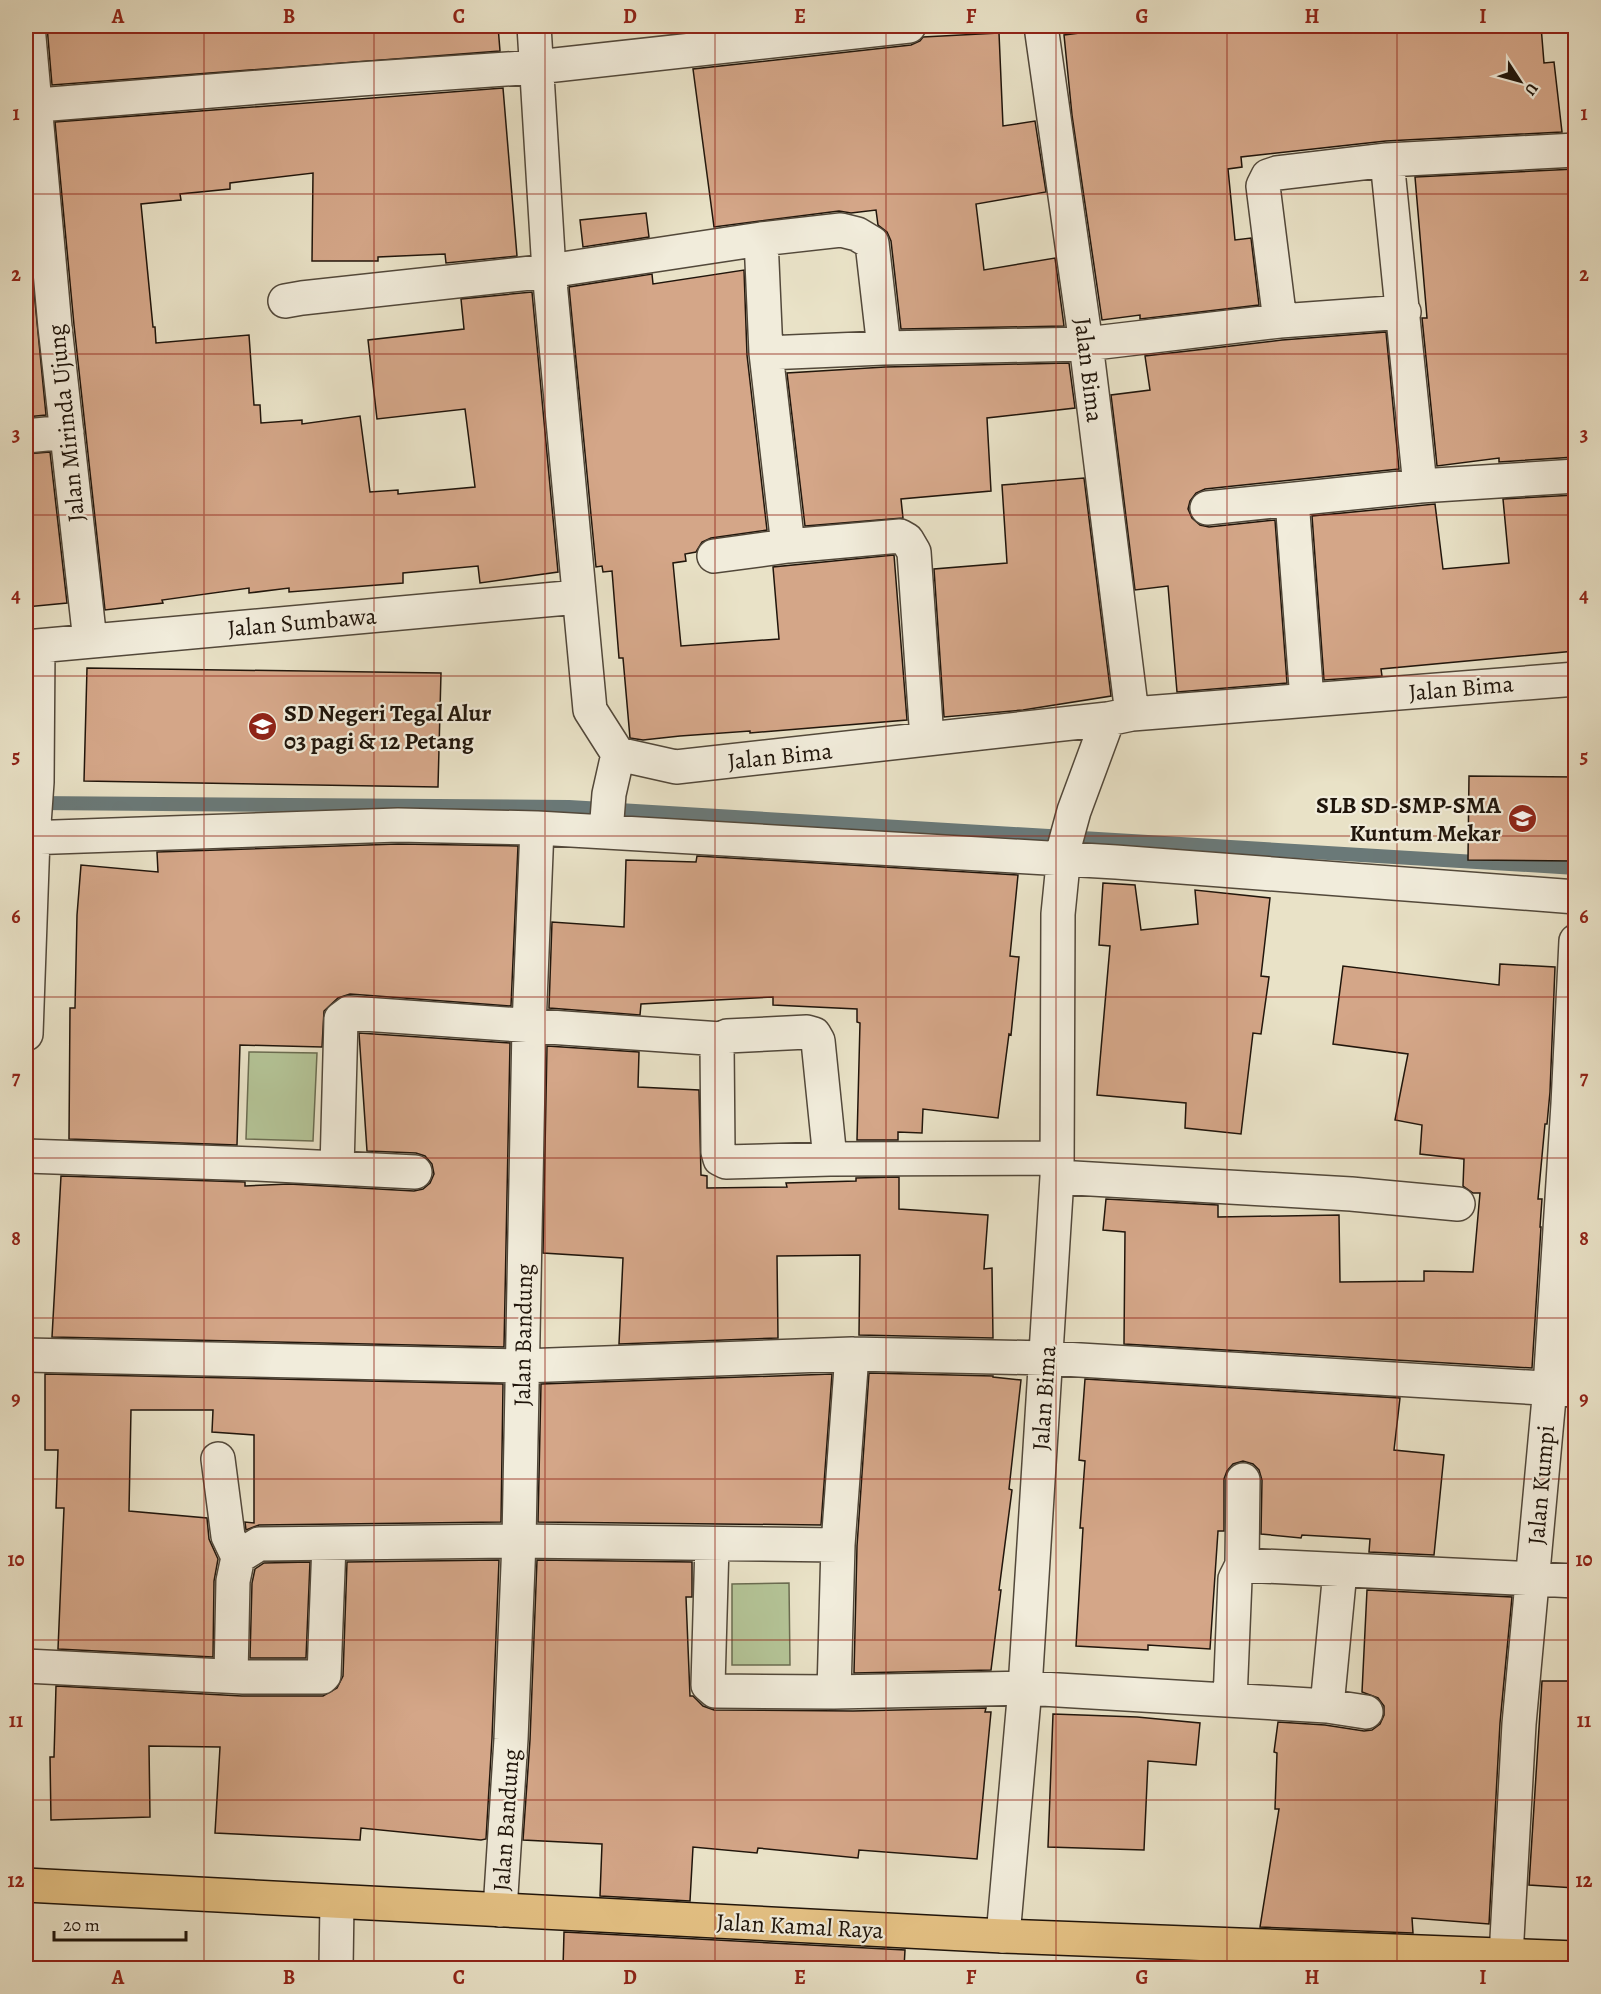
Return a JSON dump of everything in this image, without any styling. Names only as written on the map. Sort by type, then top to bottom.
[{"type":"main road","name":"Jalan Kamal Raya","points":[[26,1885],[1003,1936],[1575,1958]]},
{"type":"street","name":"Jalan Mirinda Ujung","points":[[28,26],[30,106],[90,641]]},
{"type":"street","points":[[534,26],[549,272],[590,710],[618,754],[608,815]]},
{"type":"street","points":[[30,106],[537,67],[909,26]]},
{"type":"street","name":"Jalan Bima","points":[[1003,1936],[1025,1688],[1047,1358],[1057,1168],[1058,914],[1064,852],[1074,811],[1120,716],[1086,344],[1041,26]]},
{"type":"street","points":[[1280,321],[1263,186],[1268,176],[1277,172],[1387,160],[1575,150]]},
{"type":"street","points":[[1387,160],[1420,486]]},
{"type":"street","points":[[285,301],[549,272],[761,239],[841,230],[858,234],[872,243],[884,348]]},
{"type":"street","points":[[761,239],[766,353],[788,546]]},
{"type":"street","points":[[766,353],[1086,344],[1280,321],[1404,312]]},
{"type":"street","points":[[26,436],[67,432]]},
{"type":"street","points":[[1207,508],[1420,486],[1575,476]]},
{"type":"street","points":[[1292,500],[1307,700]]},
{"type":"street","points":[[714,556],[788,546],[900,536],[907,540],[914,552],[927,739]]},
{"type":"street","name":"Jalan Sumbawa","points":[[32,647],[578,597]]},
{"type":"street","points":[[26,1034],[31,833],[37,782],[32,647]]},
{"type":"street","name":"Jalan Bima","points":[[618,754],[676,767],[1120,716],[1575,679]]},
{"type":"street","points":[[31,833],[398,825],[537,828],[608,815],[1575,897]]},
{"type":"street","name":"Jalan Bandung","points":[[500,1910],[512,1739],[519,1541],[528,1027],[537,828]]},
{"type":"street","name":"Jalan Kumpi","points":[[1506,1956],[1519,1724],[1532,1579],[1563,1388],[1575,941]]},
{"type":"street","points":[[337,1168],[341,1019],[349,1013],[721,1039],[807,1032],[814,1034],[818,1041],[830,1160]]},
{"type":"street","points":[[721,1039],[717,1045],[718,1152],[720,1159],[726,1162],[830,1160],[1057,1168],[1458,1204]]},
{"type":"street","points":[[26,1156],[415,1172]]},
{"type":"street","points":[[26,1354],[522,1366],[852,1354],[1047,1358],[1563,1388]]},
{"type":"street","points":[[834,1692],[838,1545],[852,1354]]},
{"type":"street","points":[[218,1459],[228,1536],[238,1557],[233,1581],[231,1676]]},
{"type":"street","points":[[1230,1700],[1234,1579],[1242,1565],[1243,1480]]},
{"type":"street","points":[[238,1557],[259,1544],[519,1541],[838,1545]]},
{"type":"street","points":[[26,1666],[231,1676],[320,1677],[324,1675],[328,1544]]},
{"type":"street","points":[[712,1544],[708,1685],[715,1691],[834,1692],[1025,1688],[1327,1706],[1366,1712]]},
{"type":"street","points":[[1242,1565],[1575,1581]]},
{"type":"street","points":[[1327,1706],[1340,1571]]},
{"type":"street","points":[[336,1968],[337,1902]]},
{"type":"green space","points":[[249,1052],[317,1053],[313,1141],[246,1139]]},
{"type":"green space","points":[[789,1583],[790,1665],[732,1665],[732,1584]]},
{"type":"building","points":[[47,26],[498,26],[500,51],[52,85]]},
{"type":"building","points":[[1135,26],[1541,26],[1544,63],[1554,62],[1562,132],[1386,141],[1241,157],[1242,167],[1228,169],[1235,240],[1251,238],[1259,305],[1140,319],[1140,315],[1102,320],[1072,115],[1064,35]]},
{"type":"building","points":[[999,33],[1003,126],[1035,121],[1046,192],[976,204],[984,270],[1055,258],[1064,326],[901,329],[891,241],[887,232],[878,225],[876,210],[851,213],[839,211],[714,227],[693,69],[911,45],[923,37]]},
{"type":"building","points":[[503,88],[517,256],[446,263],[445,254],[378,257],[378,261],[312,261],[313,173],[230,183],[230,189],[180,194],[181,200],[141,204],[153,327],[155,327],[156,343],[249,335],[254,405],[260,405],[261,423],[302,420],[302,424],[360,416],[370,492],[398,490],[398,494],[475,487],[465,409],[377,419],[368,340],[464,329],[461,299],[532,292],[558,572],[480,583],[478,566],[403,573],[403,583],[289,592],[289,588],[249,593],[249,588],[162,600],[163,603],[105,610],[55,122]]},
{"type":"building","points":[[1575,169],[1575,457],[1499,462],[1499,458],[1437,466],[1422,318],[1427,318],[1415,177]]},
{"type":"building","points":[[26,208],[46,415],[26,417]]},
{"type":"building","points":[[646,213],[649,237],[583,247],[580,220]]},
{"type":"building","points":[[744,270],[747,355],[767,530],[711,538],[702,542],[696,552],[685,554],[686,561],[673,563],[681,646],[779,639],[773,567],[894,555],[907,720],[643,740],[630,738],[623,658],[619,658],[612,571],[603,572],[602,566],[596,567],[569,287],[652,274],[653,284]]},
{"type":"building","points":[[1386,332],[1399,469],[1205,489],[1196,493],[1190,501],[1188,509],[1192,518],[1200,525],[1209,527],[1275,520],[1287,683],[1177,692],[1168,586],[1135,590],[1111,395],[1150,390],[1145,356],[1282,340]]},
{"type":"building","points":[[1069,363],[1075,408],[987,418],[991,491],[901,499],[903,518],[805,526],[787,373],[885,367]]},
{"type":"building","points":[[50,452],[67,603],[26,607],[26,454]]},
{"type":"building","points":[[1084,478],[1111,696],[1023,710],[944,717],[934,569],[1007,563],[1002,485]]},
{"type":"building","points":[[1575,495],[1575,651],[1381,669],[1382,676],[1324,680],[1312,516],[1435,504],[1443,569],[1509,563],[1503,499]]},
{"type":"building","name":"SD Negeri Tegal Alur 03 pagi & 12 Petang","points":[[87,668],[441,673],[438,787],[84,781]]},
{"type":"building","name":"SLB SD-SMP-SMA Kuntum Mekar","points":[[1469,776],[1575,777],[1575,861],[1468,860]]},
{"type":"building","points":[[398,844],[518,846],[511,1006],[350,994],[338,998],[324,1011],[322,1047],[240,1045],[237,1145],[69,1139],[70,1008],[75,1008],[77,915],[81,865],[158,872],[157,852]]},
{"type":"building","points":[[697,856],[1018,875],[1010,956],[1019,957],[1011,1035],[1009,1034],[998,1118],[923,1109],[922,1133],[898,1132],[898,1140],[857,1140],[860,1023],[857,1022],[857,1009],[773,1005],[773,997],[641,1004],[640,1015],[549,1008],[552,922],[624,927],[626,860],[696,862]]},
{"type":"building","points":[[1103,883],[1135,885],[1141,930],[1198,924],[1195,890],[1270,898],[1261,976],[1269,977],[1261,1034],[1253,1033],[1241,1134],[1185,1128],[1186,1103],[1097,1095],[1110,946],[1099,945]]},
{"type":"building","points":[[1500,964],[1555,967],[1550,1092],[1538,1199],[1542,1199],[1532,1368],[1124,1344],[1125,1232],[1103,1230],[1106,1199],[1218,1205],[1218,1217],[1339,1215],[1340,1282],[1424,1281],[1424,1271],[1473,1272],[1480,1193],[1473,1193],[1463,1186],[1464,1159],[1420,1154],[1422,1125],[1395,1120],[1408,1054],[1333,1044],[1343,966],[1499,985]]},
{"type":"building","points":[[359,1033],[510,1043],[504,1347],[52,1337],[61,1176],[245,1182],[245,1186],[289,1184],[414,1191],[423,1189],[430,1183],[434,1174],[432,1164],[425,1156],[416,1153],[367,1151]]},
{"type":"building","points":[[547,1046],[639,1052],[638,1087],[699,1090],[701,1175],[707,1176],[707,1188],[787,1187],[786,1183],[899,1177],[899,1209],[988,1215],[984,1269],[992,1268],[993,1338],[859,1335],[860,1255],[777,1256],[778,1338],[619,1344],[623,1258],[543,1253]]},
{"type":"building","points":[[1575,1281],[1575,1371],[1570,1370]]},
{"type":"building","points":[[869,1373],[993,1376],[1021,1380],[1009,1489],[1012,1490],[991,1670],[854,1673],[857,1546]]},
{"type":"building","points":[[45,1374],[503,1384],[501,1522],[259,1525],[246,1530],[245,1522],[254,1523],[254,1435],[212,1432],[213,1410],[131,1410],[129,1511],[207,1518],[209,1539],[218,1559],[214,1581],[213,1657],[58,1649],[64,1508],[56,1508],[58,1450],[45,1450]]},
{"type":"building","points":[[832,1374],[821,1525],[538,1522],[541,1384]]},
{"type":"building","points":[[1085,1379],[1400,1398],[1394,1450],[1444,1455],[1434,1555],[1369,1552],[1370,1539],[1302,1535],[1301,1538],[1261,1534],[1262,1480],[1259,1470],[1253,1464],[1243,1461],[1233,1464],[1224,1479],[1224,1531],[1218,1531],[1210,1649],[1148,1645],[1148,1650],[1076,1646],[1085,1461],[1079,1460]]},
{"type":"building","points":[[499,1560],[486,1839],[361,1828],[360,1840],[215,1833],[220,1747],[149,1746],[150,1817],[51,1820],[50,1757],[54,1757],[56,1686],[242,1696],[323,1696],[337,1688],[343,1676],[347,1562]]},
{"type":"building","points":[[537,1560],[692,1562],[692,1597],[686,1597],[690,1696],[693,1696],[703,1706],[714,1710],[853,1711],[986,1708],[985,1712],[991,1712],[977,1859],[859,1850],[858,1858],[758,1848],[757,1853],[693,1847],[690,1901],[600,1896],[602,1844],[523,1840],[530,1740]]},
{"type":"building","points":[[310,1562],[306,1658],[250,1658],[252,1583],[255,1569],[264,1563]]},
{"type":"building","points":[[1367,1590],[1512,1597],[1500,1723],[1489,1924],[1412,1918],[1413,1933],[1260,1927],[1279,1809],[1275,1809],[1277,1753],[1274,1752],[1278,1722],[1325,1725],[1364,1731],[1372,1730],[1380,1724],[1384,1715],[1384,1706],[1378,1698],[1362,1692]]},
{"type":"building","points":[[1542,1681],[1575,1681],[1575,1888],[1529,1885]]},
{"type":"building","points":[[1053,1714],[1137,1717],[1200,1723],[1196,1765],[1148,1761],[1144,1850],[1048,1847]]},
{"type":"building","points":[[564,1932],[905,1950],[904,1968],[563,1968]]},
{"type":"building","points":[[1254,1964],[1361,1968],[1253,1968]]},
{"type":"waterway","points":[[34,803],[569,807],[1576,868]]},
{"type":"place","name":"SD Negeri Tegal Alur 03 pagi & 12 Petang","points":[[263,727]]},
{"type":"place","name":"SLB SD-SMP-SMA Kuntum Mekar","points":[[1522,819]]}]
